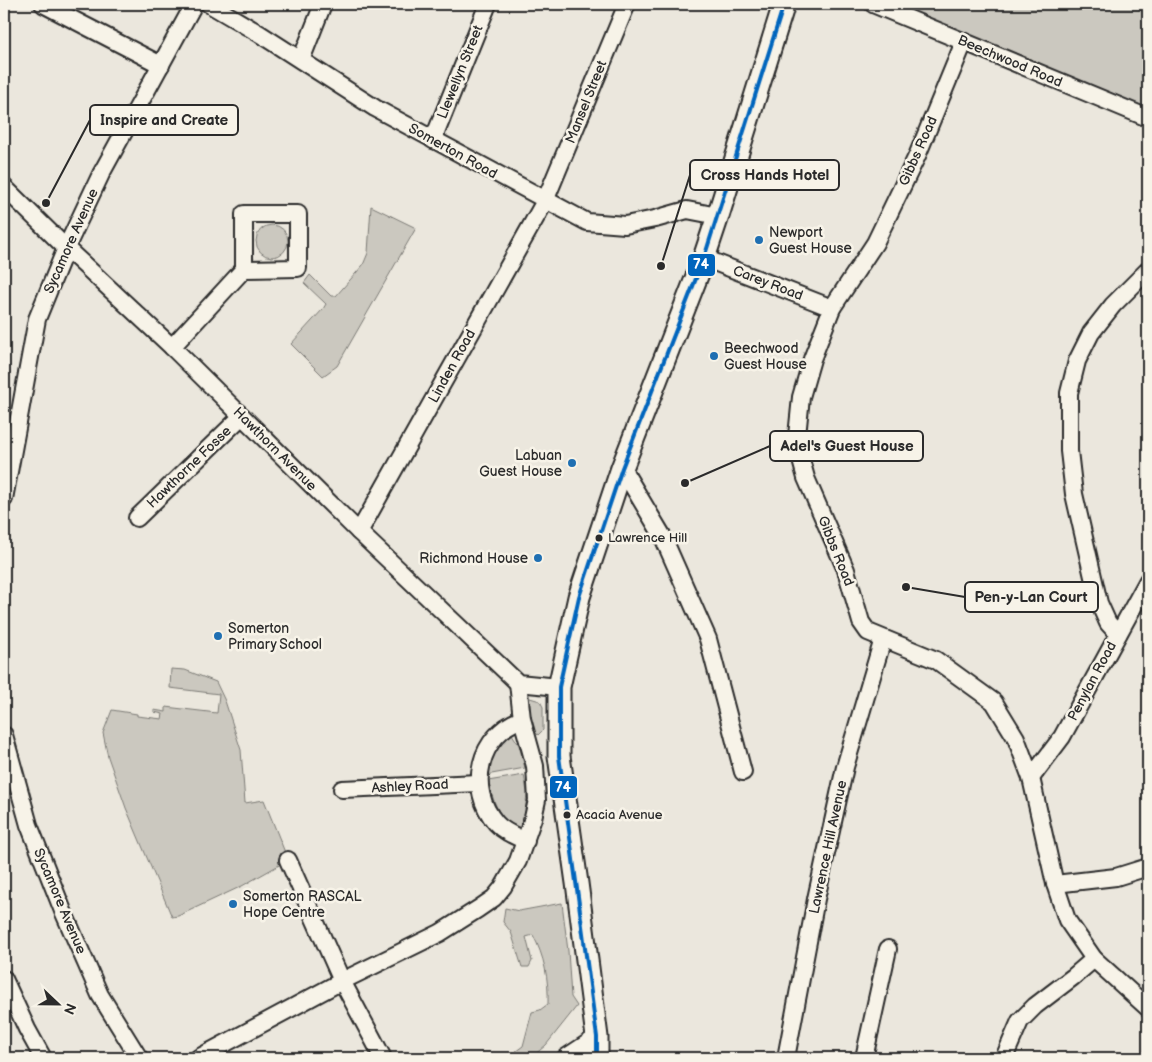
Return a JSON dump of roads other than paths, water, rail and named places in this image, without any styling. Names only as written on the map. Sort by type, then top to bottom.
[{"type":"main road","points":[[597,1058],[596,1037],[559,756],[559,687],[579,596],[622,468],[704,258],[784,4]]},
{"type":"street","points":[[43,4],[160,65]]},
{"type":"street","name":"Sycamore Avenue","points":[[4,499],[37,320],[66,248],[101,174],[194,4]]},
{"type":"street","points":[[300,60],[323,4]]},
{"type":"street","name":"Llewellyn Street","points":[[433,140],[488,4]]},
{"type":"street","name":"Mansel Street","points":[[545,201],[627,4]]},
{"type":"street","name":"Beechwood Road","points":[[872,4],[1148,118]]},
{"type":"street","name":"Somerton Road","points":[[217,6],[375,108],[587,222],[625,225],[687,210],[718,216]]},
{"type":"street","name":"Gibbs Road","points":[[964,42],[917,156],[875,242],[832,308],[812,359],[801,397],[796,436],[806,478],[846,570],[861,622],[868,632],[936,660],[994,702],[1016,738],[1031,778],[1055,884],[1067,920],[1094,959],[1148,1008]]},
{"type":"street","name":"Hawthorn Avenue","points":[[4,187],[66,248],[172,346],[359,532],[518,683]]},
{"type":"street","name":"Linden Road","points":[[359,532],[545,201]]},
{"type":"street","points":[[172,346],[244,269],[244,214],[298,214],[298,268],[244,269]]},
{"type":"street","name":"Carey Road","points":[[704,258],[832,308]]},
{"type":"street","points":[[1118,634],[1108,624],[1099,603],[1074,494],[1069,451],[1069,393],[1078,361],[1091,333],[1112,305],[1148,270]]},
{"type":"street","name":"Hawthorne Fosse","points":[[137,518],[242,416]]},
{"type":"street","points":[[622,468],[662,535],[708,639],[743,772]]},
{"type":"street","name":"Penylan Road","points":[[1031,778],[1062,737],[1148,580]]},
{"type":"street","name":"Lawrence Hill Avenue","points":[[786,1058],[816,899],[845,767],[883,638]]},
{"type":"street","points":[[205,1057],[342,981],[440,933],[494,898],[511,874],[526,841],[537,800],[537,782],[532,750],[522,719],[518,683],[559,687]]},
{"type":"street","points":[[522,719],[503,728],[494,737],[486,752],[478,783],[483,798],[496,822],[505,831],[526,841]]},
{"type":"street","name":"Sycamore Avenue","points":[[4,735],[29,825],[63,911],[100,995],[139,1058]]},
{"type":"street","name":"Ashley Road","points":[[342,789],[478,783]]},
{"type":"street","points":[[288,860],[342,981],[382,1058]]},
{"type":"street","points":[[1055,884],[1116,876],[1148,867]]},
{"type":"street","points":[[864,1058],[888,949]]},
{"type":"street","points":[[1004,1058],[1020,1021],[1035,1006],[1094,959]]},
{"type":"street","points":[[4,979],[27,1029],[43,1058]]},
{"type":"street","points":[[565,1058],[596,1037]]},
{"type":"place","name":"Inspire and Create","points":[[46,203]]},
{"type":"place","name":"Newport Guest House","points":[[759,240]]},
{"type":"place","name":"Cross Hands Hotel","points":[[661,266]]},
{"type":"place","name":"Beechwood Guest House","points":[[714,356]]},
{"type":"place","name":"Labuan Guest House","points":[[572,463]]},
{"type":"place","name":"Adel's Guest House","points":[[685,483]]},
{"type":"place","name":"Lawrence Hill","points":[[599,538]]},
{"type":"place","name":"Richmond House","points":[[538,558]]},
{"type":"place","name":"Pen-y-Lan Court","points":[[906,587]]},
{"type":"place","name":"Somerton Primary School","points":[[218,636]]},
{"type":"place","name":"Acacia Avenue","points":[[567,815]]},
{"type":"place","name":"Somerton RASCAL Hope Centre","points":[[233,904]]}]
